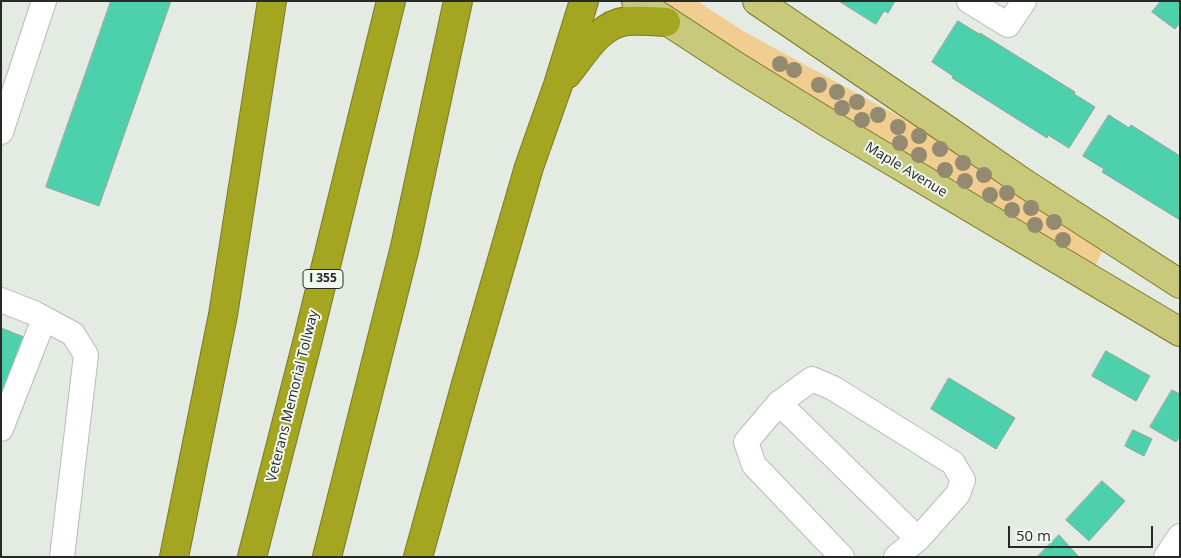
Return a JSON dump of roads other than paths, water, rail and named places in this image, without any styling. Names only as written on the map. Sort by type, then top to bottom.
[{"type":"highway","points":[[174,557],[223,315],[272,1]]},
{"type":"highway","name":"Veterans Memorial Tollway","points":[[252,557],[307,344],[391,1]]},
{"type":"highway","points":[[327,557],[405,248],[458,1]]},
{"type":"highway","points":[[418,557],[526,176],[558,85],[584,1]]},
{"type":"highway","points":[[558,85],[596,38],[610,26],[626,21],[666,22]]},
{"type":"main road","name":"Maple Avenue","points":[[636,1],[738,68],[841,131],[1180,332]]},
{"type":"main road","points":[[757,1],[1024,183],[1180,284]]},
{"type":"street","points":[[1,132],[44,1]]},
{"type":"street","points":[[969,1],[1008,25],[1024,1]]},
{"type":"street","points":[[1,300],[34,313],[73,334],[86,355],[62,557]]},
{"type":"street","points":[[1,430],[44,319]]},
{"type":"street","points":[[842,557],[754,465],[746,442],[780,403],[812,379],[833,388],[953,462],[963,480],[958,494],[918,539],[896,557]]},
{"type":"street","points":[[780,403],[918,539]]},
{"type":"street","points":[[1166,557],[1180,536]]}]
